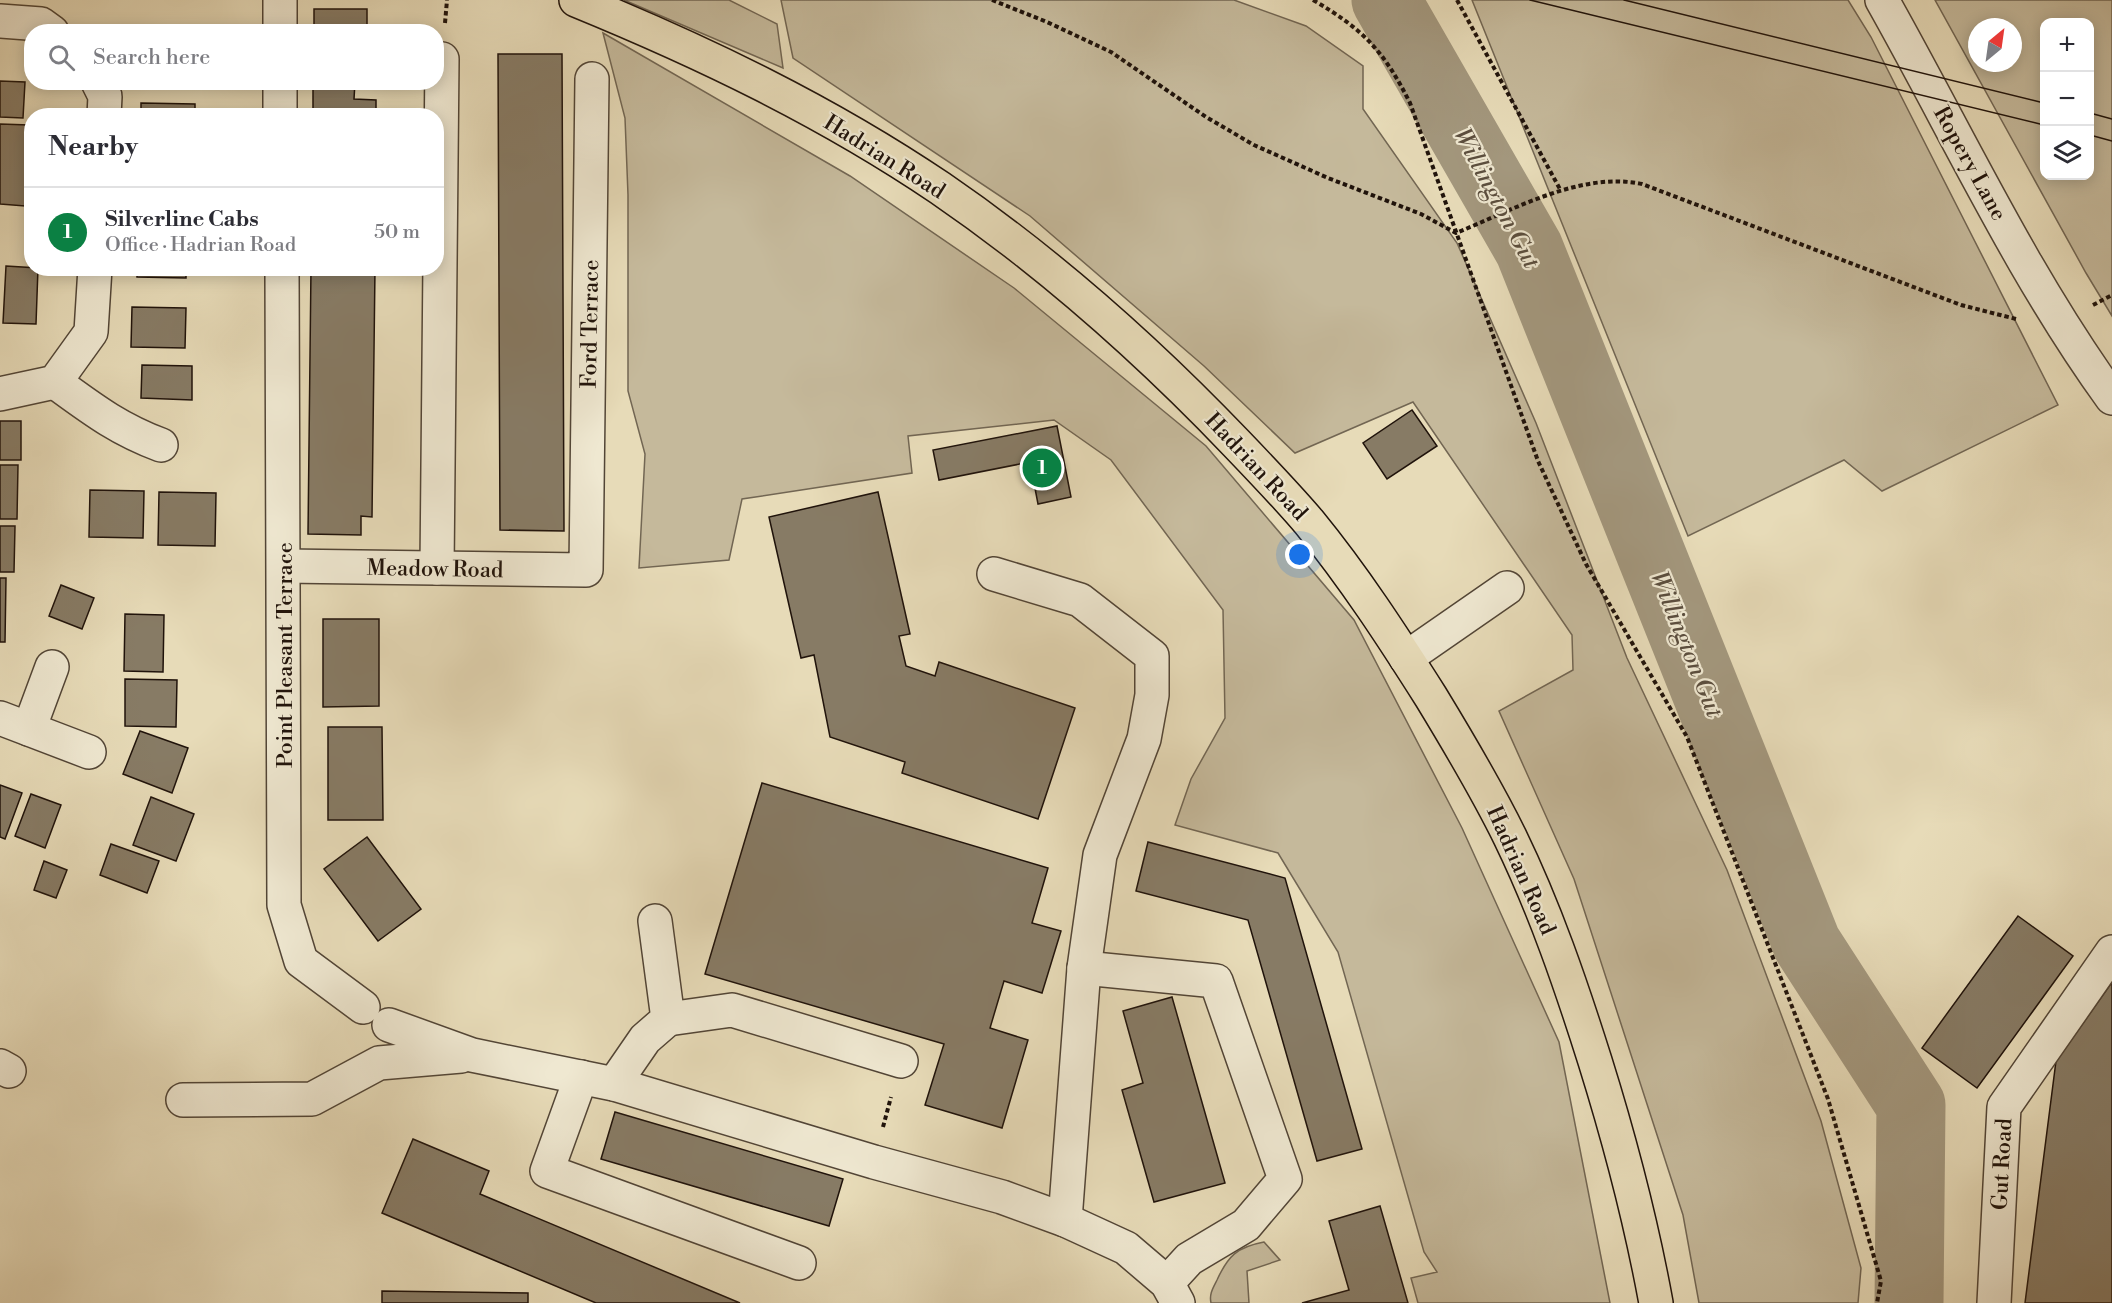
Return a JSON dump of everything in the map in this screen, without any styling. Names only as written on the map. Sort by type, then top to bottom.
[{"type":"main road","name":"Hadrian Road","points":[[576,0],[679,43],[756,80],[853,134],[937,186],[1013,240],[1083,297],[1190,394],[1308,522],[1363,593],[1473,766],[1510,837],[1548,922],[1576,1000],[1630,1180],[1656,1303]]},
{"type":"street","points":[[280,0],[280,24]]},
{"type":"street","name":"Ropery Lane","points":[[1882,0],[2062,325],[2112,398]]},
{"type":"street","points":[[0,21],[41,24]]},
{"type":"street","name":"Ford Terrace","points":[[586,570],[592,79]]},
{"type":"street","points":[[102,90],[105,96],[104,108]]},
{"type":"street","points":[[280,90],[280,108]]},
{"type":"street","points":[[442,90],[442,108]]},
{"type":"street","points":[[0,394],[55,382],[91,332],[94,276]]},
{"type":"street","name":"Point Pleasant Terrace","points":[[282,276],[284,905],[301,962],[363,1007]]},
{"type":"street","points":[[437,568],[440,276]]},
{"type":"street","points":[[55,382],[107,420],[132,434],[161,445]]},
{"type":"street","name":"Meadow Road","points":[[284,566],[586,570]]},
{"type":"street","points":[[994,574],[1080,600],[1152,656],[1152,695],[1144,739],[1100,855],[1084,968],[1065,1220]]},
{"type":"street","points":[[1406,658],[1507,588]]},
{"type":"street","points":[[52,667],[14,723],[89,752]]},
{"type":"street","points":[[655,921],[668,1019]]},
{"type":"street","name":"Gut Road","points":[[1994,1303],[2004,1107],[2112,952]]},
{"type":"street","points":[[389,1025],[472,1055],[614,1084],[874,1162],[1002,1197],[1065,1220],[1126,1248],[1172,1293],[1189,1259],[1246,1226],[1285,1179],[1216,981],[1084,968]]},
{"type":"street","points":[[614,1084],[645,1039],[668,1019],[732,1010],[901,1061]]},
{"type":"street","points":[[183,1100],[312,1099],[379,1063],[472,1055]]},
{"type":"street","points":[[580,1077],[547,1171],[799,1263]]},
{"type":"path","points":[[992,0],[1047,22],[1111,52],[1206,117],[1254,145],[1328,178],[1421,213],[1456,233]]},
{"type":"path","points":[[1313,0],[1344,18],[1371,41],[1396,74],[1410,103],[1538,461],[1586,564],[1687,736],[1828,1099],[1881,1281],[1877,1303]]},
{"type":"path","points":[[1457,0],[1561,191]]},
{"type":"path","points":[[1456,233],[1561,191],[1602,181],[1625,181],[1642,184],[1961,305],[2028,322],[2062,325]]},
{"type":"path","points":[[874,1162],[901,1061]]},
{"type":"shaded area","points":[[624,0],[729,0],[777,24],[783,68]]},
{"type":"shaded area","points":[[781,0],[1234,0],[1306,26],[1363,66],[1363,109],[1457,243],[1536,423],[1627,658],[1727,870],[1821,1121],[1861,1268],[1858,1303],[1699,1303],[1683,1215],[1574,879],[1499,711],[1573,670],[1572,635],[1413,402],[1295,453],[1204,366],[1030,216],[793,58]]},
{"type":"shaded area","points":[[1472,0],[1848,0],[1871,37],[2058,405],[1882,491],[1844,460],[1688,536]]},
{"type":"shaded area","points":[[1935,0],[2112,0],[2112,316],[1975,72],[2022,72],[2022,18],[1968,18],[1968,60]]},
{"type":"shaded area","points":[[603,33],[850,176],[1014,288],[1206,446],[1354,620],[1462,828],[1559,1042],[1610,1303],[1418,1303],[1411,1278],[1437,1272],[1424,1252],[1338,952],[1278,853],[1175,825],[1191,779],[1225,718],[1223,610],[1111,460],[1054,420],[908,436],[912,473],[742,499],[729,560],[639,568],[645,454],[628,391],[628,195],[625,118]]},
{"type":"shaded area","points":[[1264,1242],[1280,1260],[1247,1271],[1249,1303],[1211,1303],[1213,1288],[1230,1259],[1240,1250]]},
{"type":"building","points":[[314,9],[367,9],[367,24],[314,24]]},
{"type":"building","points":[[498,54],[562,54],[564,531],[500,530]]},
{"type":"building","points":[[0,81],[24,82],[23,118],[0,117]]},
{"type":"building","points":[[313,90],[355,90],[354,99],[376,100],[376,108],[313,108]]},
{"type":"building","points":[[141,103],[195,104],[195,108],[141,108]]},
{"type":"building","points":[[0,124],[24,125],[24,206],[0,204]]},
{"type":"building","points":[[6,266],[24,267],[24,276],[38,276],[36,324],[3,323]]},
{"type":"building","points":[[186,276],[186,278],[137,277]]},
{"type":"building","points":[[311,276],[375,276],[372,517],[361,516],[361,535],[308,534]]},
{"type":"building","points":[[132,307],[186,308],[185,348],[131,347]]},
{"type":"building","points":[[142,365],[192,366],[192,400],[141,398]]},
{"type":"building","points":[[1412,410],[1437,446],[1387,479],[1363,443]]},
{"type":"building","points":[[0,421],[21,421],[21,460],[0,460]]},
{"type":"building","points":[[1057,426],[1071,497],[1038,504],[1030,462],[939,480],[933,450]]},
{"type":"building","points":[[0,465],[18,465],[17,519],[0,519]]},
{"type":"building","points":[[90,490],[144,491],[143,538],[89,537]]},
{"type":"building","points":[[159,492],[216,493],[215,546],[158,545]]},
{"type":"building","points":[[878,492],[910,634],[899,636],[906,666],[935,676],[939,662],[1075,708],[1038,819],[902,773],[905,762],[830,737],[814,655],[801,658],[769,517]]},
{"type":"building","points":[[0,526],[15,526],[14,572],[0,572]]},
{"type":"building","points":[[0,578],[6,578],[5,642],[0,642]]},
{"type":"building","points":[[61,585],[94,598],[82,629],[49,616]]},
{"type":"building","points":[[125,614],[164,615],[163,672],[124,671]]},
{"type":"building","points":[[323,619],[379,619],[379,706],[323,707]]},
{"type":"building","points":[[125,679],[177,680],[176,727],[125,726]]},
{"type":"building","points":[[328,727],[382,727],[383,820],[328,820]]},
{"type":"building","points":[[140,731],[188,748],[172,793],[123,774]]},
{"type":"building","points":[[762,783],[1048,868],[1032,923],[1061,931],[1042,993],[1004,981],[990,1028],[1028,1040],[1002,1128],[925,1105],[944,1044],[705,974]]},
{"type":"building","points":[[0,785],[22,793],[5,839],[0,837]]},
{"type":"building","points":[[31,794],[61,805],[45,848],[15,836]]},
{"type":"building","points":[[151,797],[194,814],[176,861],[133,845]]},
{"type":"building","points":[[367,837],[421,909],[378,941],[324,869]]},
{"type":"building","points":[[1148,842],[1285,878],[1362,1149],[1317,1161],[1248,920],[1136,891]]},
{"type":"building","points":[[111,844],[159,861],[147,893],[100,875]]},
{"type":"building","points":[[44,861],[67,870],[56,898],[34,890]]},
{"type":"building","points":[[2018,916],[2073,956],[1977,1088],[1922,1048]]},
{"type":"building","points":[[2112,982],[2112,1303],[2025,1303],[2056,1061]]},
{"type":"building","points":[[1172,997],[1225,1183],[1154,1202],[1122,1090],[1143,1083],[1123,1011]]},
{"type":"building","points":[[615,1112],[843,1179],[829,1226],[601,1159]]},
{"type":"building","points":[[413,1139],[489,1171],[480,1194],[740,1303],[596,1303],[382,1213]]},
{"type":"building","points":[[1380,1206],[1408,1303],[1302,1303],[1349,1290],[1329,1221]]},
{"type":"building","points":[[382,1291],[528,1293],[528,1303],[382,1303]]},
{"type":"waterway","name":"Willington Gut","points":[[1386,0],[1529,249],[1807,944],[1911,1105],[1909,1303]]},
{"type":"tram line","points":[[1530,0],[2040,124]]},
{"type":"tram line","points":[[1624,0],[2040,102]]},
{"type":"tram line","points":[[2094,114],[2112,119]]},
{"type":"tram line","points":[[2094,136],[2112,141]]},
{"type":"place","name":"Silverline Cabs","points":[[1042,468]]}]
